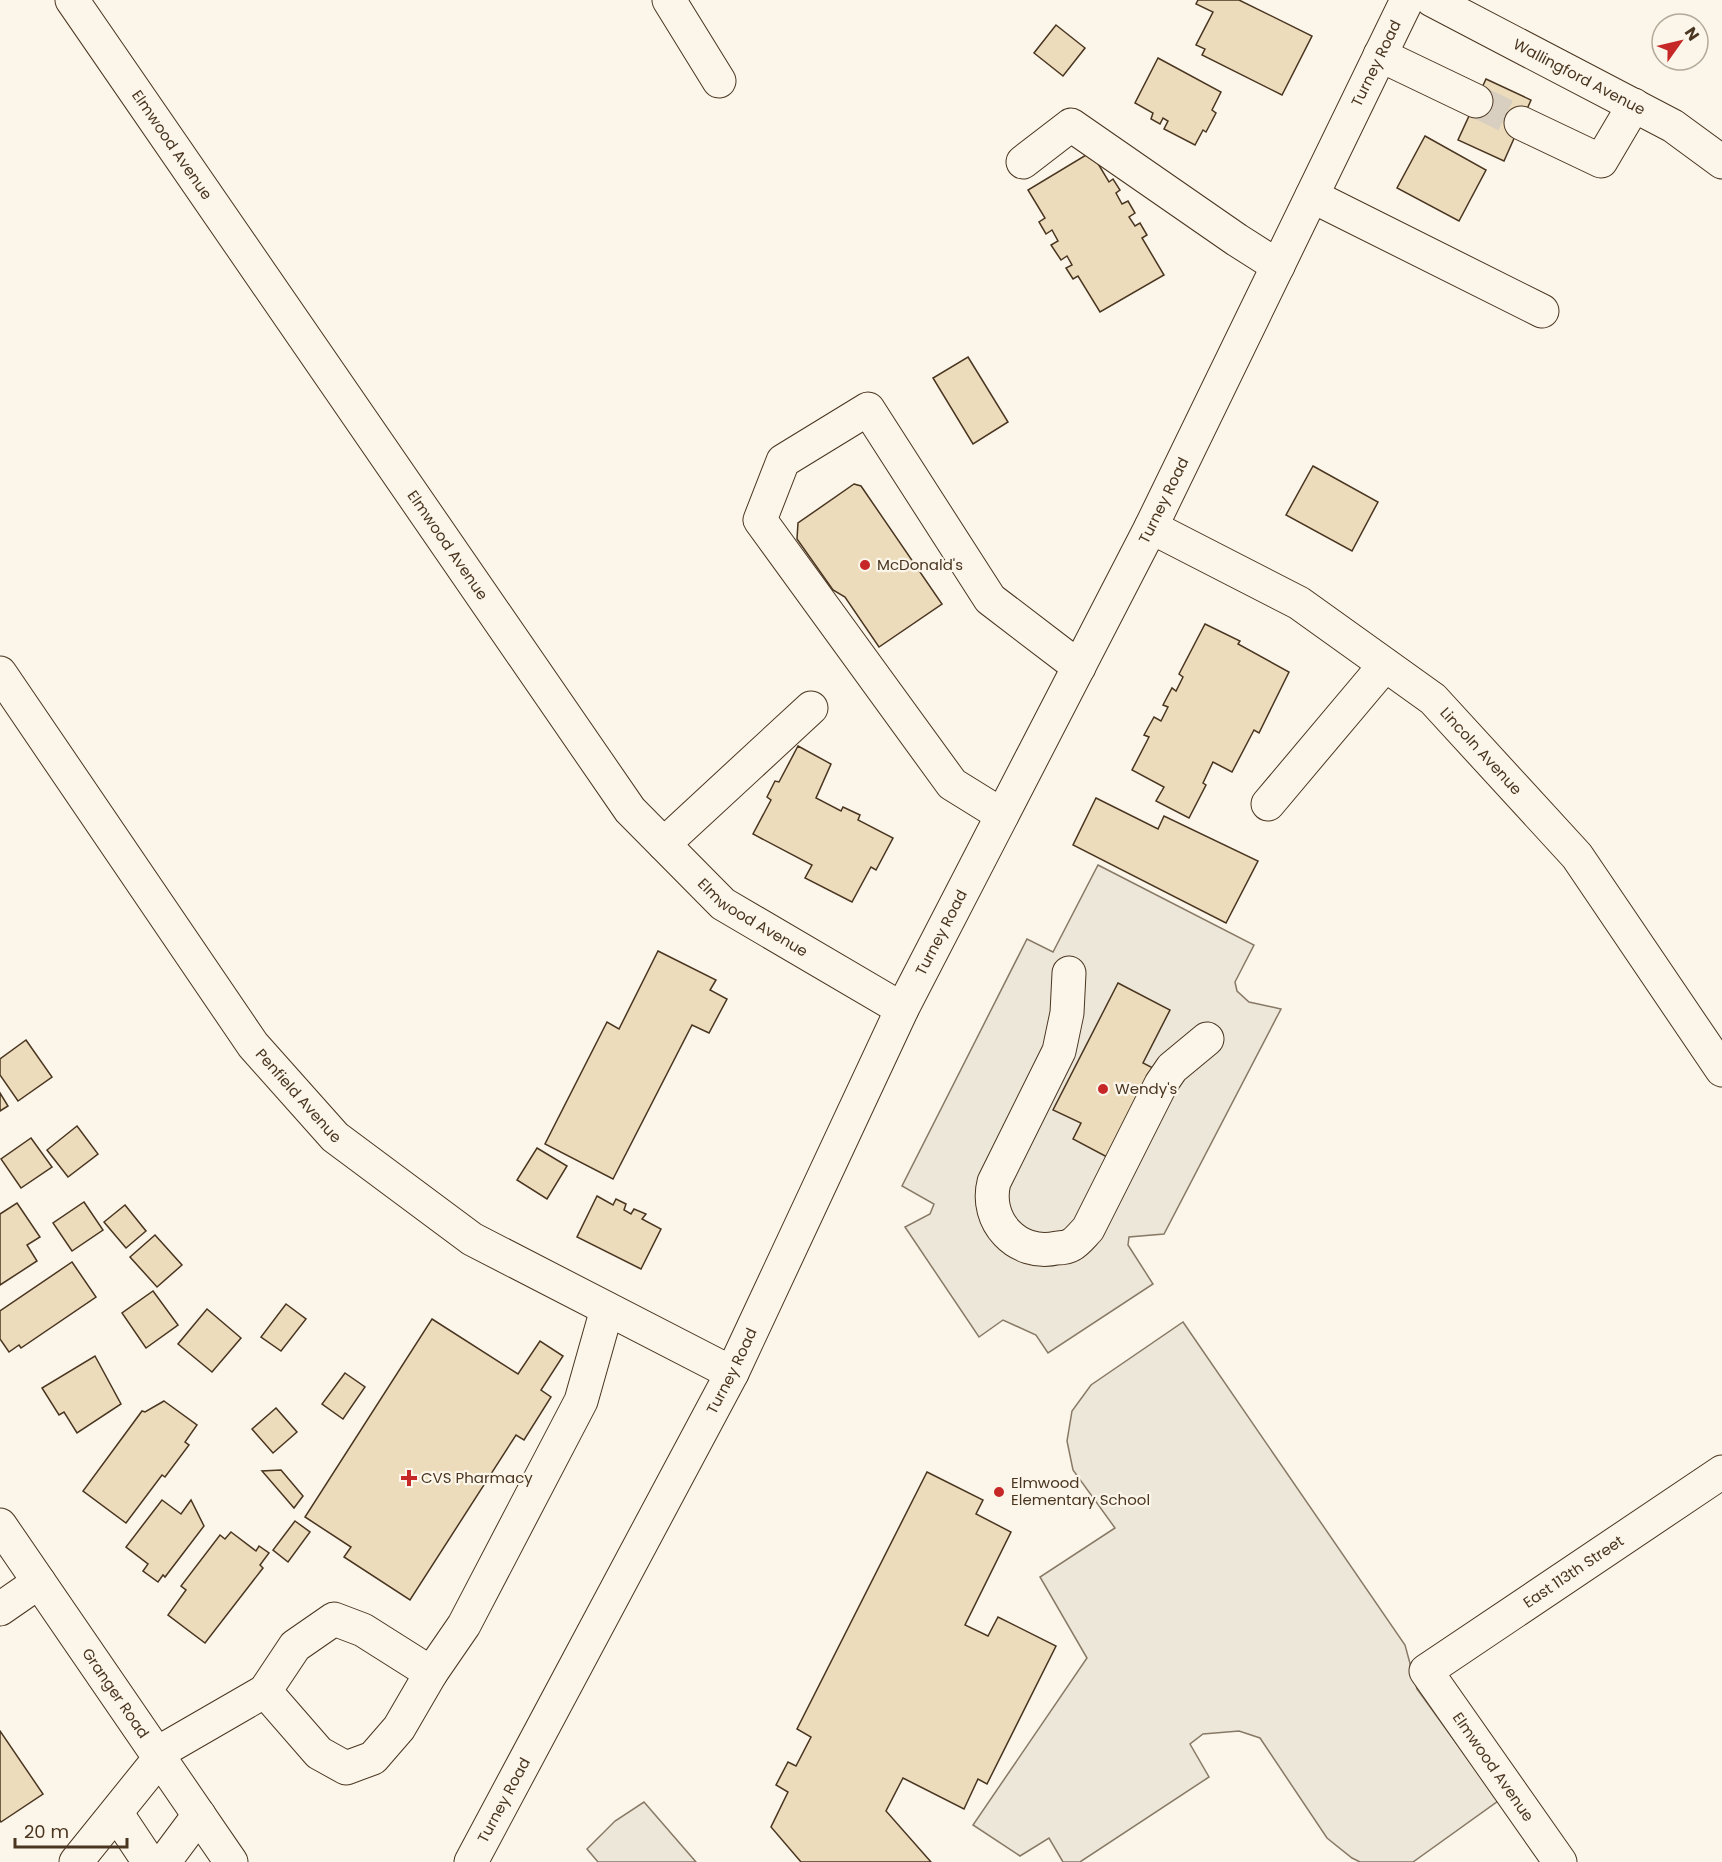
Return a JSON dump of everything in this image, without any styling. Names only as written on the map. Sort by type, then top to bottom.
[{"type":"street","name":"Elmwood Avenue","points":[[72,0],[630,810],[723,904],[902,1009]]},
{"type":"street","points":[[669,0],[719,81]]},
{"type":"street","name":"Turney Road","points":[[471,1862],[732,1373],[902,1009],[1151,527],[1407,0]]},
{"type":"street","name":"Wallingford Avenue","points":[[1432,0],[1673,126],[1722,162]]},
{"type":"street","points":[[1380,55],[1476,101]]},
{"type":"street","points":[[1521,123],[1601,161],[1634,105]]},
{"type":"street","points":[[1023,162],[1071,125],[1278,266]]},
{"type":"street","points":[[1312,196],[1542,311]]},
{"type":"street","points":[[1002,815],[952,784],[760,520],[783,461],[868,409],[990,599],[1078,667]]},
{"type":"street","name":"Lincoln Avenue","points":[[1151,527],[1299,603],[1433,699],[1577,856],[1722,1070]]},
{"type":"street","points":[[1268,804],[1385,665]]},
{"type":"street","name":"Penfield Avenue","points":[[0,673],[253,1045],[335,1137],[472,1239],[732,1373]]},
{"type":"street","points":[[664,844],[811,708]]},
{"type":"street","points":[[1069,973],[1067,1013],[1059,1051],[994,1182],[991,1193],[996,1215],[1008,1236],[1022,1247],[1048,1250],[1071,1245],[1088,1229],[1161,1084],[1172,1068],[1208,1039]]},
{"type":"street","points":[[265,1691],[319,1753],[346,1768],[374,1758],[399,1728],[431,1673],[464,1625],[581,1401],[607,1309]]},
{"type":"street","name":"East 113th Street","points":[[1426,1671],[1722,1472]]},
{"type":"street","name":"Granger Road","points":[[0,1525],[231,1862]]},
{"type":"street","points":[[0,1609],[39,1582]]},
{"type":"street","points":[[78,1861],[117,1814],[158,1756],[265,1691],[295,1647],[334,1619],[363,1630],[431,1673]]},
{"type":"street","name":"Elmwood Avenue","points":[[1426,1671],[1560,1862]]},
{"type":"street","points":[[117,1814],[149,1862]]},
{"type":"street","points":[[164,1862],[199,1815]]},
{"type":"shaded area","points":[[1098,865],[1254,945],[1235,982],[1237,991],[1249,1002],[1281,1009],[1164,1234],[1129,1237],[1128,1245],[1153,1284],[1048,1353],[1036,1335],[1003,1320],[979,1337],[905,1227],[930,1214],[934,1204],[902,1186],[1027,939],[1053,952]]},
{"type":"shaded area","points":[[1183,1322],[1405,1645],[1417,1689],[1498,1801],[1413,1862],[1360,1862],[1352,1858],[1327,1838],[1260,1738],[1239,1731],[1203,1734],[1190,1744],[1209,1777],[1080,1862],[1063,1862],[1049,1838],[1020,1856],[973,1825],[1087,1658],[1040,1577],[1115,1528],[1073,1470],[1067,1441],[1072,1411],[1091,1385]]},
{"type":"shaded area","points":[[644,1802],[696,1862],[598,1862],[587,1849],[615,1821]]},
{"type":"building","points":[[1198,0],[1239,0],[1312,36],[1282,95],[1202,55],[1205,49],[1196,45],[1213,12],[1196,4]]},
{"type":"building","points":[[1056,25],[1085,48],[1063,76],[1034,53]]},
{"type":"building","points":[[1158,58],[1221,92],[1212,110],[1216,113],[1206,132],[1203,130],[1195,145],[1164,129],[1168,121],[1163,118],[1160,124],[1151,119],[1153,113],[1135,103]]},
{"type":"building","points":[[1486,79],[1531,100],[1504,161],[1458,140]]},
{"type":"building","points":[[1425,136],[1486,170],[1459,221],[1397,188]]},
{"type":"building","points":[[1091,152],[1109,182],[1113,179],[1120,190],[1116,193],[1122,204],[1128,201],[1135,213],[1129,217],[1135,226],[1140,223],[1147,235],[1142,238],[1164,275],[1100,312],[1078,276],[1073,279],[1066,268],[1072,265],[1067,256],[1061,260],[1051,245],[1058,241],[1052,230],[1046,234],[1039,222],[1045,218],[1028,190]]},
{"type":"building","points":[[968,357],[1008,422],[973,444],[933,378]]},
{"type":"building","points":[[1313,466],[1378,502],[1352,551],[1286,515]]},
{"type":"building","name":"McDonald's","points":[[854,484],[861,486],[942,604],[879,647],[845,597],[833,590],[797,539],[798,523]]},
{"type":"building","points":[[1205,624],[1240,641],[1238,644],[1289,672],[1259,733],[1254,730],[1232,772],[1213,762],[1203,783],[1206,785],[1189,818],[1156,801],[1164,787],[1132,770],[1149,737],[1144,735],[1154,717],[1161,721],[1168,707],[1163,705],[1172,688],[1176,691],[1183,677],[1179,674]]},
{"type":"building","points":[[798,746],[831,764],[816,798],[841,811],[843,807],[860,815],[858,820],[893,838],[876,870],[871,867],[852,902],[805,878],[812,865],[753,834],[771,800],[767,797],[775,781],[779,782]]},
{"type":"building","points":[[1096,798],[1158,829],[1164,816],[1258,861],[1226,923],[1073,845]]},
{"type":"building","points":[[658,951],[716,980],[710,990],[727,999],[709,1033],[692,1025],[613,1179],[545,1144],[607,1022],[619,1029]]},
{"type":"building","name":"Wendy's","points":[[1118,983],[1170,1010],[1143,1063],[1153,1068],[1107,1157],[1073,1139],[1081,1123],[1053,1110]]},
{"type":"building","points":[[26,1040],[52,1077],[18,1101],[0,1075],[0,1059]]},
{"type":"building","points":[[0,1093],[8,1106],[0,1111]]},
{"type":"building","points":[[77,1126],[98,1154],[68,1177],[47,1150]]},
{"type":"building","points":[[31,1138],[52,1167],[21,1188],[1,1159]]},
{"type":"building","points":[[537,1148],[567,1166],[547,1199],[517,1180]]},
{"type":"building","points":[[597,1196],[613,1205],[616,1199],[626,1204],[624,1210],[631,1214],[634,1209],[646,1214],[642,1219],[661,1229],[641,1269],[577,1237]]},
{"type":"building","points":[[84,1202],[103,1230],[72,1251],[53,1223]]},
{"type":"building","points":[[17,1203],[40,1237],[27,1245],[37,1261],[0,1285],[0,1214]]},
{"type":"building","points":[[125,1205],[146,1231],[126,1248],[104,1222]]},
{"type":"building","points":[[155,1235],[182,1265],[157,1287],[130,1257]]},
{"type":"building","points":[[72,1262],[96,1297],[21,1348],[19,1345],[9,1352],[0,1339],[0,1311]]},
{"type":"building","points":[[153,1291],[178,1325],[146,1348],[122,1313]]},
{"type":"building","points":[[286,1304],[306,1319],[281,1351],[261,1337]]},
{"type":"building","points":[[207,1309],[241,1338],[212,1372],[178,1344]]},
{"type":"building","name":"CVS Pharmacy","points":[[432,1319],[518,1374],[540,1341],[563,1356],[541,1390],[551,1397],[524,1440],[516,1435],[410,1600],[344,1557],[351,1547],[305,1517]]},
{"type":"building","points":[[95,1356],[121,1404],[77,1433],[64,1412],[59,1415],[42,1388]]},
{"type":"building","points":[[345,1373],[365,1387],[343,1419],[322,1404]]},
{"type":"building","points":[[164,1401],[197,1425],[185,1442],[189,1445],[165,1477],[162,1475],[126,1523],[83,1491],[142,1411],[145,1412]]},
{"type":"building","points":[[276,1408],[297,1432],[273,1453],[252,1429]]},
{"type":"building","points":[[281,1470],[303,1496],[294,1508],[262,1471]]},
{"type":"building","points":[[927,1472],[983,1500],[976,1514],[1011,1532],[965,1625],[988,1636],[998,1617],[1056,1646],[987,1784],[978,1779],[964,1809],[903,1778],[886,1811],[931,1862],[801,1862],[771,1827],[788,1792],[776,1785],[788,1762],[796,1766],[811,1737],[797,1729]]},
{"type":"building","points":[[162,1500],[181,1514],[191,1500],[204,1526],[165,1577],[163,1575],[158,1582],[143,1571],[148,1564],[126,1547]]},
{"type":"building","points":[[295,1521],[310,1532],[288,1562],[273,1550]]},
{"type":"building","points":[[231,1532],[256,1551],[259,1546],[269,1553],[260,1565],[263,1568],[205,1643],[168,1615],[186,1590],[181,1586],[220,1535],[225,1539]]},
{"type":"building","points":[[0,1731],[43,1794],[1,1822],[0,1820]]},
{"type":"tunnel","points":[[1476,101],[1521,123]]},
{"type":"place","name":"McDonald's","points":[[865,565]]},
{"type":"place","name":"Wendy's","points":[[1103,1089]]},
{"type":"place","name":"CVS Pharmacy","points":[[409,1478]]},
{"type":"place","name":"Elmwood Elementary School","points":[[999,1492]]}]
